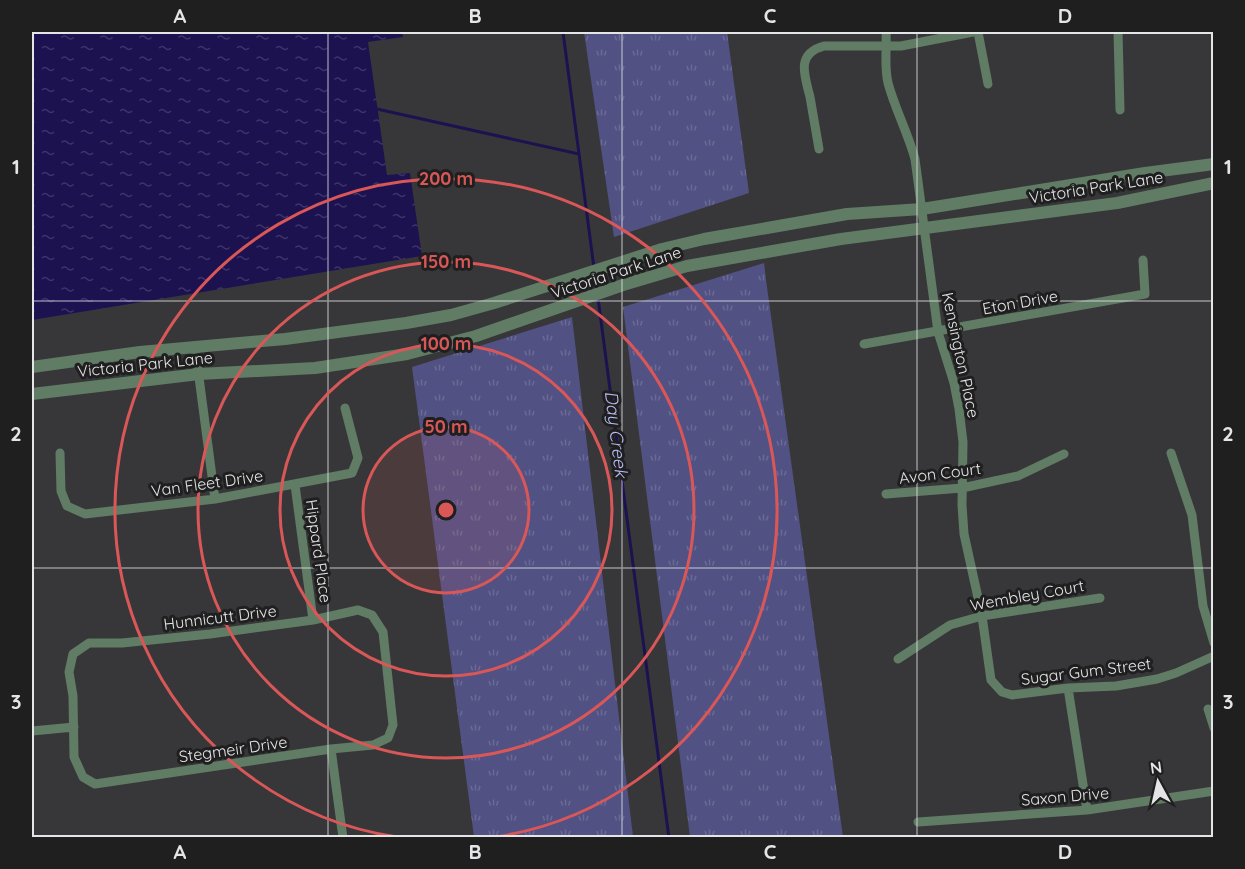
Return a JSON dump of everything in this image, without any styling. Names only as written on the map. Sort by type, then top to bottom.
[{"type":"street","name":"Kensington Place","points":[[886,32],[888,82],[910,139],[919,180],[938,332],[954,383],[959,409],[963,442],[964,534],[982,616],[991,680],[996,687]]},
{"type":"street","points":[[819,149],[810,95],[803,72],[807,58],[813,49],[824,46],[901,46],[972,32]]},
{"type":"street","points":[[978,32],[988,84]]},
{"type":"street","points":[[1118,32],[1120,110]]},
{"type":"street","name":"Victoria Park Lane","points":[[32,367],[140,352],[294,338],[436,318],[503,301],[662,249],[738,232],[847,214],[922,209],[1214,164]]},
{"type":"street","name":"Victoria Park Lane","points":[[32,394],[199,374],[315,368],[407,354],[476,336],[623,285],[687,266],[841,239],[1117,203],[1214,183]]},
{"type":"street","name":"Eton Drive","points":[[864,344],[1145,294],[1143,260]]},
{"type":"street","points":[[195,347],[215,499]]},
{"type":"street","name":"Van Fleet Drive","points":[[60,453],[61,491],[67,506],[85,514],[215,499],[352,473],[358,458],[345,408]]},
{"type":"street","points":[[1171,453],[1192,515],[1203,606],[1214,643]]},
{"type":"street","name":"Avon Court","points":[[886,494],[962,488],[1018,476],[1064,454]]},
{"type":"street","name":"Hippard Place","points":[[295,485],[314,621]]},
{"type":"street","name":"Wembley Court","points":[[898,659],[950,625],[982,616],[1100,598]]},
{"type":"street","name":"Hunnicutt Drive","points":[[74,728],[73,696],[69,672],[73,654],[89,643],[166,639],[314,621],[358,610],[372,615],[383,632],[392,703],[393,725],[388,738]]},
{"type":"street","name":"Sugar Gum Street","points":[[996,687],[1012,695],[1068,688],[1136,684],[1176,673],[1214,656]]},
{"type":"street","points":[[1068,688],[1088,810]]},
{"type":"street","points":[[1208,709],[1214,728]]},
{"type":"street","points":[[32,731],[74,728]]},
{"type":"street","name":"Stegmeir Drive","points":[[74,728],[74,758],[83,777],[95,784],[331,749],[373,745],[388,738]]},
{"type":"street","points":[[331,749],[343,837]]},
{"type":"street","name":"Saxon Drive","points":[[918,822],[1088,810],[1214,791]]},
{"type":"green space","points":[[584,32],[727,32],[749,193],[614,237]]},
{"type":"green space","points":[[764,263],[843,837],[690,837],[623,307]]},
{"type":"green space","points":[[572,317],[633,837],[474,837],[412,367]]},
{"type":"water","points":[[32,32],[402,32],[403,37],[368,42],[387,175],[410,173],[422,256],[32,320]]},
{"type":"waterway","name":"Day Creek","points":[[563,32],[594,268]]},
{"type":"waterway","points":[[377,109],[579,154]]},
{"type":"waterway","name":"Day Creek","points":[[595,274],[597,291]]},
{"type":"waterway","name":"Day Creek","points":[[598,298],[669,838]]}]
